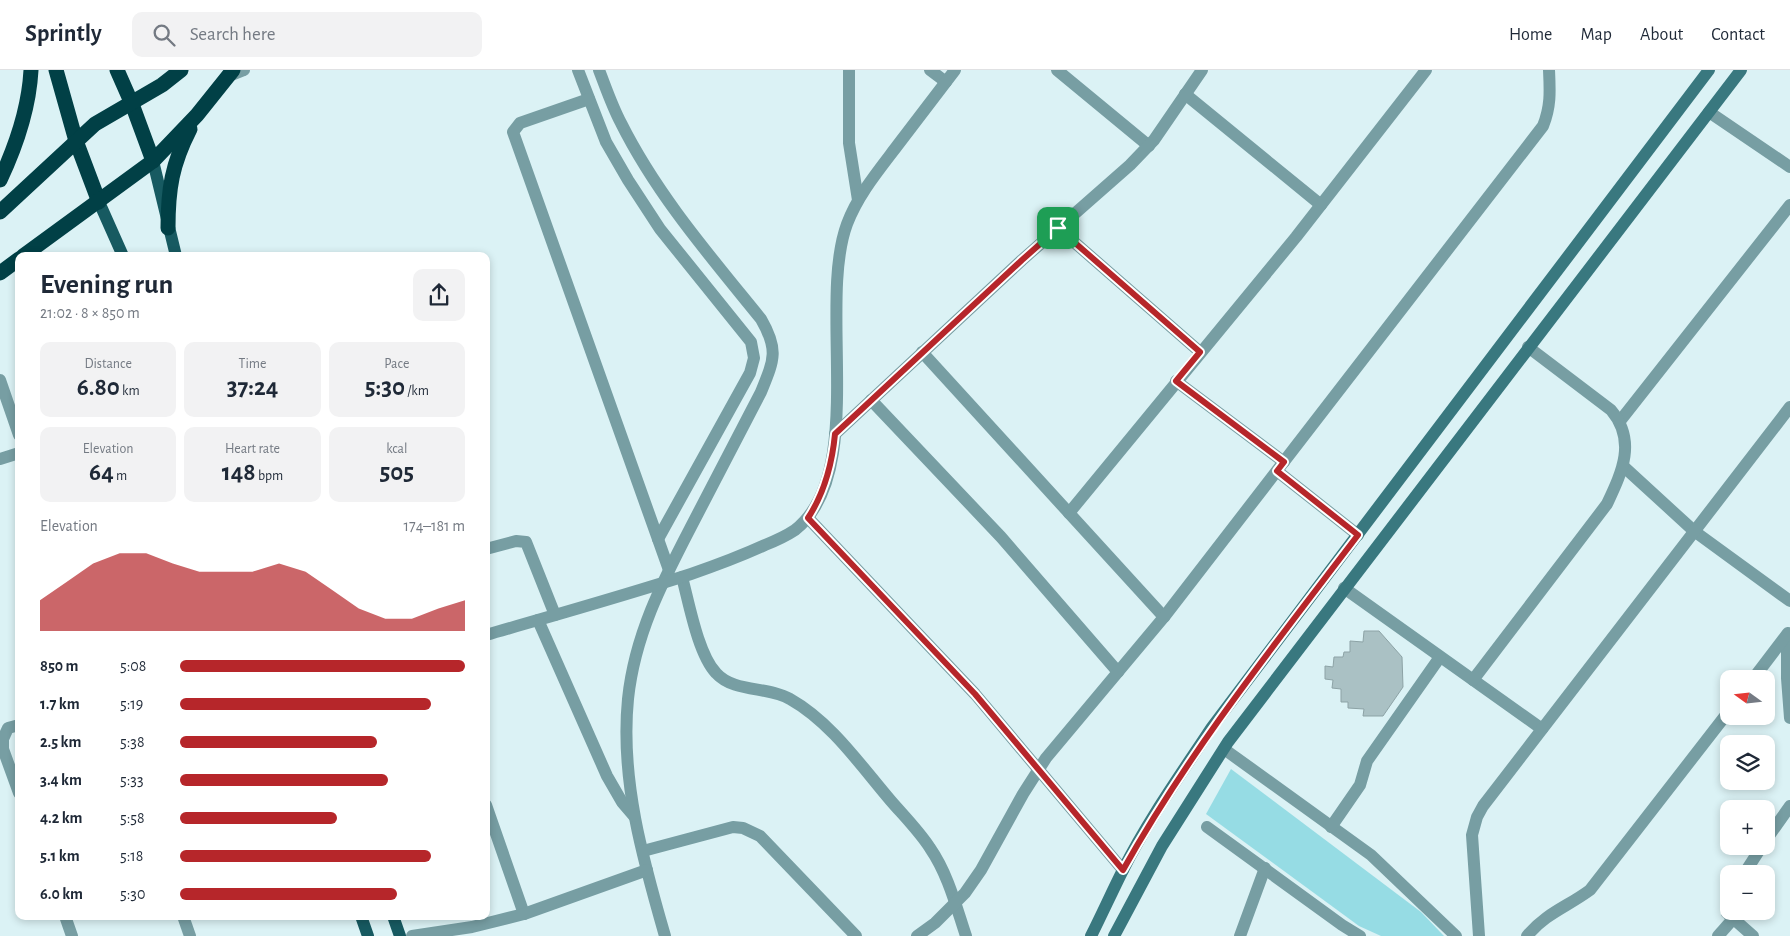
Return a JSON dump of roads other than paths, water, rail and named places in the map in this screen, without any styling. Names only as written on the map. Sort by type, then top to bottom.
[{"type":"highway","points":[[0,180],[22,123],[31,70]]},
{"type":"highway","points":[[56,70],[76,141],[99,202]]},
{"type":"highway","points":[[117,70],[132,104],[153,162]]},
{"type":"highway","points":[[0,212],[95,124],[132,104],[181,70]]},
{"type":"highway","points":[[29,252],[153,162],[197,115],[231,73]]},
{"type":"highway","points":[[168,228],[168,196],[172,176],[184,141],[197,115]]},
{"type":"highway","points":[[0,274],[15,262]]},
{"type":"highway","points":[[0,274],[15,270]]},
{"type":"main road","points":[[1091,936],[1123,870],[1165,798],[1212,727],[1709,70]]},
{"type":"main road","points":[[1114,936],[1162,846],[1224,749],[1344,588],[1741,70]]},
{"type":"main road","points":[[153,162],[175,252]]},
{"type":"main road","points":[[99,202],[121,252]]},
{"type":"main road","points":[[362,920],[368,936]]},
{"type":"main road","points":[[394,920],[400,936]]},
{"type":"street","points":[[231,73],[244,70]]},
{"type":"street","points":[[578,70],[606,142],[628,180],[660,229],[751,342],[754,358],[750,373],[658,539]]},
{"type":"street","points":[[599,70],[620,122],[666,199],[761,319],[770,335],[774,352],[771,368],[761,392],[652,606],[635,659],[628,699],[627,752],[632,800],[647,870],[665,936]]},
{"type":"street","points":[[849,70],[848,143],[858,200]]},
{"type":"street","points":[[930,70],[946,82]]},
{"type":"street","points":[[490,634],[730,561],[794,531],[808,518],[818,503],[826,484],[833,458],[838,357],[836,329],[840,251],[847,224],[858,200],[876,173],[955,70]]},
{"type":"street","points":[[1057,70],[1148,146]]},
{"type":"street","points":[[835,434],[1022,260],[1130,165],[1148,146],[1202,70]]},
{"type":"street","points":[[1069,513],[1176,381],[1296,238],[1426,70]]},
{"type":"street","points":[[917,936],[935,923],[956,903],[981,870],[1023,794],[1046,758],[1164,617],[1544,126],[1549,110],[1549,70]]},
{"type":"street","points":[[1185,94],[1321,205]]},
{"type":"street","points":[[589,99],[520,123],[513,132],[669,570]]},
{"type":"street","points":[[1709,112],[1790,167]]},
{"type":"street","points":[[1620,421],[1790,205]]},
{"type":"street","points":[[1058,228],[1200,352]]},
{"type":"street","points":[[1473,680],[1606,504],[1623,466],[1626,451],[1620,421],[1611,410],[1528,347]]},
{"type":"street","points":[[922,352],[1164,617]]},
{"type":"street","points":[[0,380],[15,423]]},
{"type":"street","points":[[1176,381],[1280,467],[1358,535]]},
{"type":"street","points":[[871,400],[1001,537],[1118,672]]},
{"type":"street","points":[[1479,936],[1472,834],[1477,817],[1483,806],[1790,407]]},
{"type":"street","points":[[0,459],[15,454]]},
{"type":"street","points":[[1623,466],[1694,531],[1790,601]]},
{"type":"street","points":[[808,518],[975,694],[1123,870]]},
{"type":"street","points":[[490,548],[516,541],[526,542],[555,615]]},
{"type":"street","points":[[682,577],[701,647],[707,661],[716,674],[725,680],[741,686],[788,697],[804,707],[838,738],[930,848],[945,876],[966,936]]},
{"type":"street","points":[[1344,588],[1542,729]]},
{"type":"street","points":[[538,620],[607,776],[622,802],[636,818]]},
{"type":"street","points":[[1760,670],[1788,633]]},
{"type":"street","points":[[1788,633],[1787,678],[1790,718]]},
{"type":"street","points":[[1331,826],[1360,785],[1367,761],[1440,657]]},
{"type":"street","points":[[1527,936],[1550,914],[1577,900],[1590,890],[1720,722]]},
{"type":"street","points":[[15,725],[8,728],[3,739],[2,749],[15,783]]},
{"type":"street","points":[[1224,749],[1371,855],[1456,936]]},
{"type":"street","points":[[1775,827],[1790,806]]},
{"type":"street","points":[[490,816],[524,914]]},
{"type":"street","points":[[1207,826],[1342,925],[1360,936]]},
{"type":"street","points":[[643,851],[723,828],[743,828],[760,836],[856,936]]},
{"type":"street","points":[[1240,936],[1265,868]]},
{"type":"street","points":[[412,936],[472,926],[524,914],[647,870]]},
{"type":"street","points":[[66,920],[72,936]]},
{"type":"street","points":[[184,920],[190,936]]},
{"type":"street","points":[[1718,936],[1732,920]]},
{"type":"street","points":[[1734,920],[1753,936]]}]
